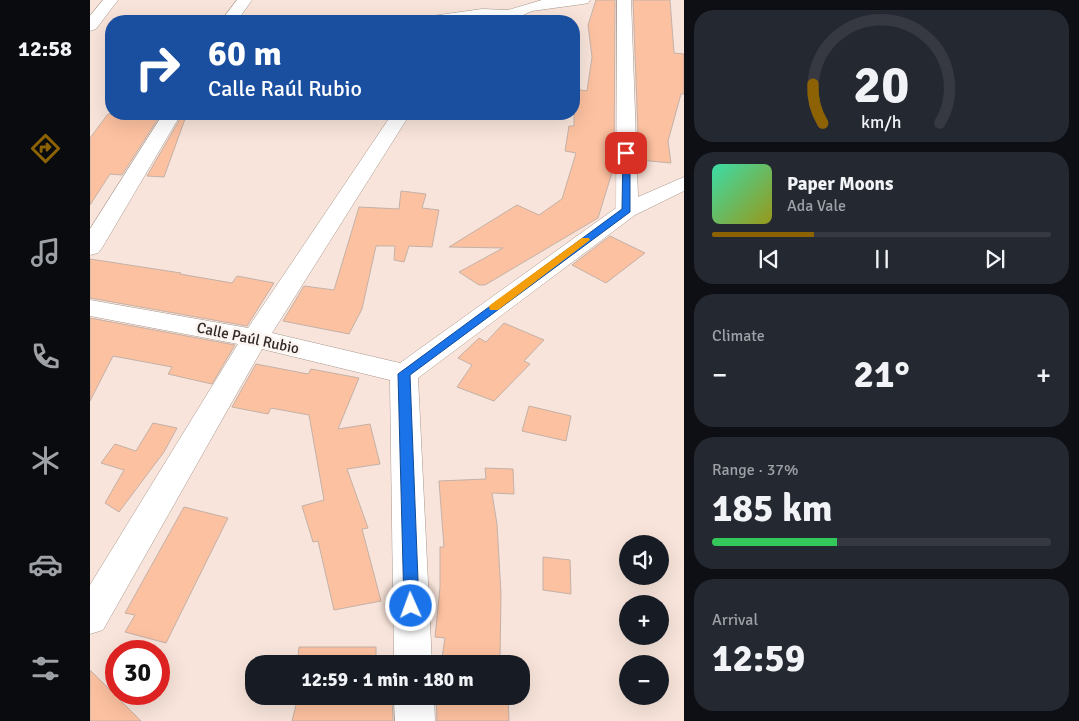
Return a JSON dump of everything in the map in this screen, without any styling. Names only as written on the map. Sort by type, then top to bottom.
[{"type":"street","points":[[91,25],[110,0]]},
{"type":"street","points":[[233,15],[244,0]]},
{"type":"street","points":[[512,15],[536,6],[583,0]]},
{"type":"street","points":[[624,0],[627,210]]},
{"type":"street","points":[[475,15],[488,15]]},
{"type":"street","points":[[91,25],[105,25]]},
{"type":"street","points":[[90,248],[168,120]]},
{"type":"street","points":[[90,618],[255,338],[397,120]]},
{"type":"street","points":[[413,655],[404,374],[627,210],[675,188],[684,204]]},
{"type":"street","name":"Calle Paúl Rubio","points":[[90,308],[255,338],[404,374]]},
{"type":"street","points":[[414,705],[415,721]]},
{"type":"building","points":[[596,0],[615,0],[614,166],[598,218],[485,285],[479,285],[459,272],[503,248],[449,247],[517,205],[539,215],[562,199],[576,153],[565,151],[569,126],[574,126],[574,120],[580,120],[580,90],[587,91],[592,57],[588,25]]},
{"type":"building","points":[[633,0],[670,0],[674,53],[684,54],[684,94],[681,94],[668,141],[671,163],[639,160]]},
{"type":"building","points":[[105,118],[105,120],[157,120],[122,175],[110,174],[90,205],[90,138]]},
{"type":"building","points":[[179,120],[185,120],[164,177],[147,176]]},
{"type":"building","points":[[401,191],[426,194],[422,208],[439,210],[432,247],[409,246],[404,262],[394,260],[395,246],[376,246],[362,309],[349,334],[283,321],[304,286],[334,290],[359,207],[399,209]]},
{"type":"building","points":[[610,236],[645,253],[606,283],[572,265]]},
{"type":"building","points":[[90,259],[232,283],[237,276],[274,283],[247,326],[90,298]]},
{"type":"building","points":[[90,318],[235,345],[212,384],[168,374],[172,367],[113,356],[90,401]]},
{"type":"building","points":[[504,323],[544,340],[524,361],[530,364],[494,401],[457,387],[472,365],[458,358],[479,338],[486,342]]},
{"type":"building","points":[[256,364],[308,374],[311,369],[359,378],[338,429],[370,424],[380,464],[347,469],[368,528],[362,529],[381,601],[334,610],[318,541],[313,542],[302,506],[324,500],[309,415],[271,408],[268,414],[232,407]]},
{"type":"building","points":[[529,406],[571,416],[566,441],[522,431]]},
{"type":"building","points":[[153,423],[177,428],[164,452],[119,512],[105,503],[124,470],[101,463],[115,444],[136,451]]},
{"type":"building","points":[[485,468],[513,469],[514,494],[492,493],[497,524],[501,594],[500,655],[442,655],[445,638],[435,637],[440,587],[440,547],[444,547],[439,481],[486,479]]},
{"type":"building","points":[[184,507],[228,518],[167,640],[155,640],[125,632],[135,615],[125,613]]},
{"type":"building","points":[[543,557],[570,560],[571,594],[543,590]]},
{"type":"building","points":[[299,647],[376,647],[376,655],[298,655]]},
{"type":"building","points":[[90,670],[105,685],[105,705],[125,705],[141,721],[90,721]]},
{"type":"building","points":[[296,705],[392,705],[393,721],[292,721]]},
{"type":"building","points":[[436,705],[508,705],[509,721],[437,721]]},
{"type":"slow traffic","points":[[494,307],[585,240]]},
{"type":"route","points":[[411,606],[404,374],[627,210],[626,153]]}]
